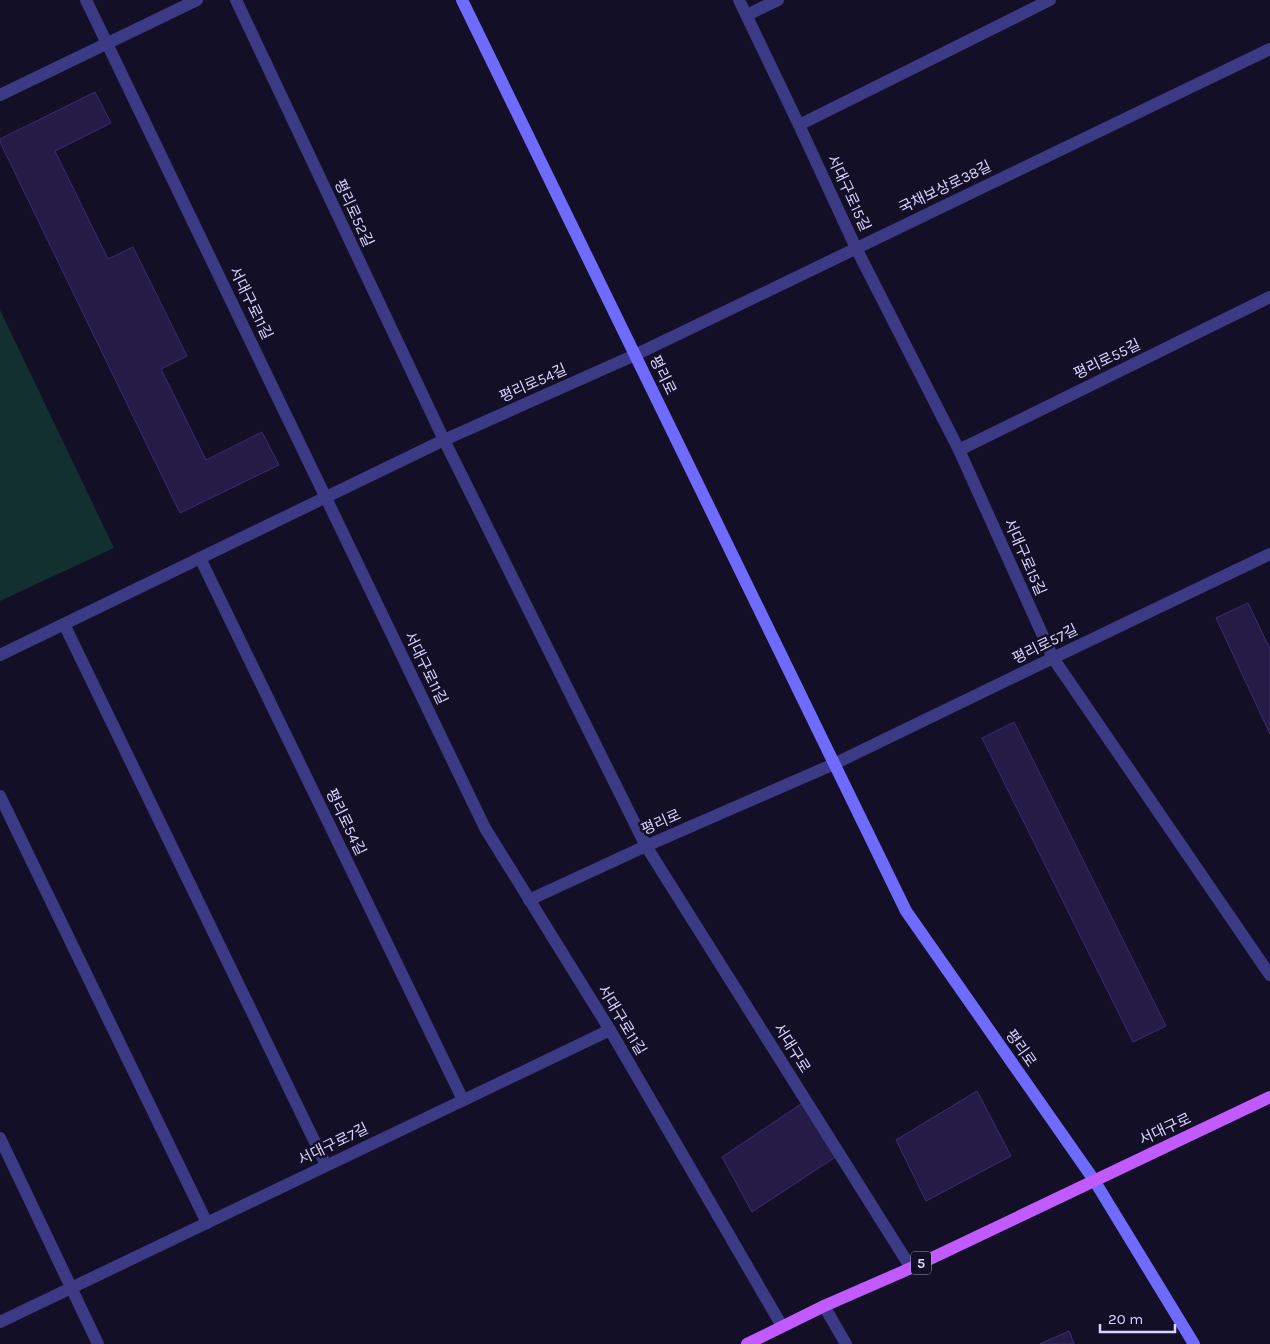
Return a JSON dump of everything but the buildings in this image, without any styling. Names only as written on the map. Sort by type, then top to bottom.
[{"type":"main road","name":"평리로","points":[[462,0],[906,910],[1094,1180],[1194,1344]]},
{"type":"main road","name":"서대구로","points":[[748,1344],[824,1306],[911,1268],[1270,1097]]},
{"type":"street","name":"서대구로11길","points":[[86,0],[485,828],[610,1030],[782,1326]]},
{"type":"street","points":[[0,95],[197,0]]},
{"type":"street","name":"평리로52길","points":[[236,0],[444,440]]},
{"type":"street","name":"서대구로15길","points":[[739,0],[856,248],[959,450],[1053,658],[1270,975]]},
{"type":"street","points":[[747,15],[778,0]]},
{"type":"street","points":[[799,125],[1050,0]]},
{"type":"street","name":"국채보상로38길","points":[[635,355],[1270,49]]},
{"type":"street","name":"평리로55길","points":[[959,450],[1270,297]]},
{"type":"street","name":"평리로54길","points":[[0,655],[444,440],[635,355]]},
{"type":"street","points":[[444,440],[646,846]]},
{"type":"street","name":"평리로57길","points":[[834,764],[1270,554]]},
{"type":"street","name":"평리로54길","points":[[200,558],[462,1100]]},
{"type":"street","points":[[64,624],[326,1166]]},
{"type":"street","name":"평리로","points":[[529,900],[646,846],[834,764]]},
{"type":"street","points":[[0,796],[207,1223]]},
{"type":"street","name":"서대구로","points":[[646,846],[911,1268]]},
{"type":"street","name":"서대구로7길","points":[[0,1322],[610,1030]]},
{"type":"street","points":[[0,1138],[98,1344]]},
{"type":"street","points":[[824,1306],[846,1344]]},
{"type":"green space","points":[[0,310],[114,548],[0,601]]}]
